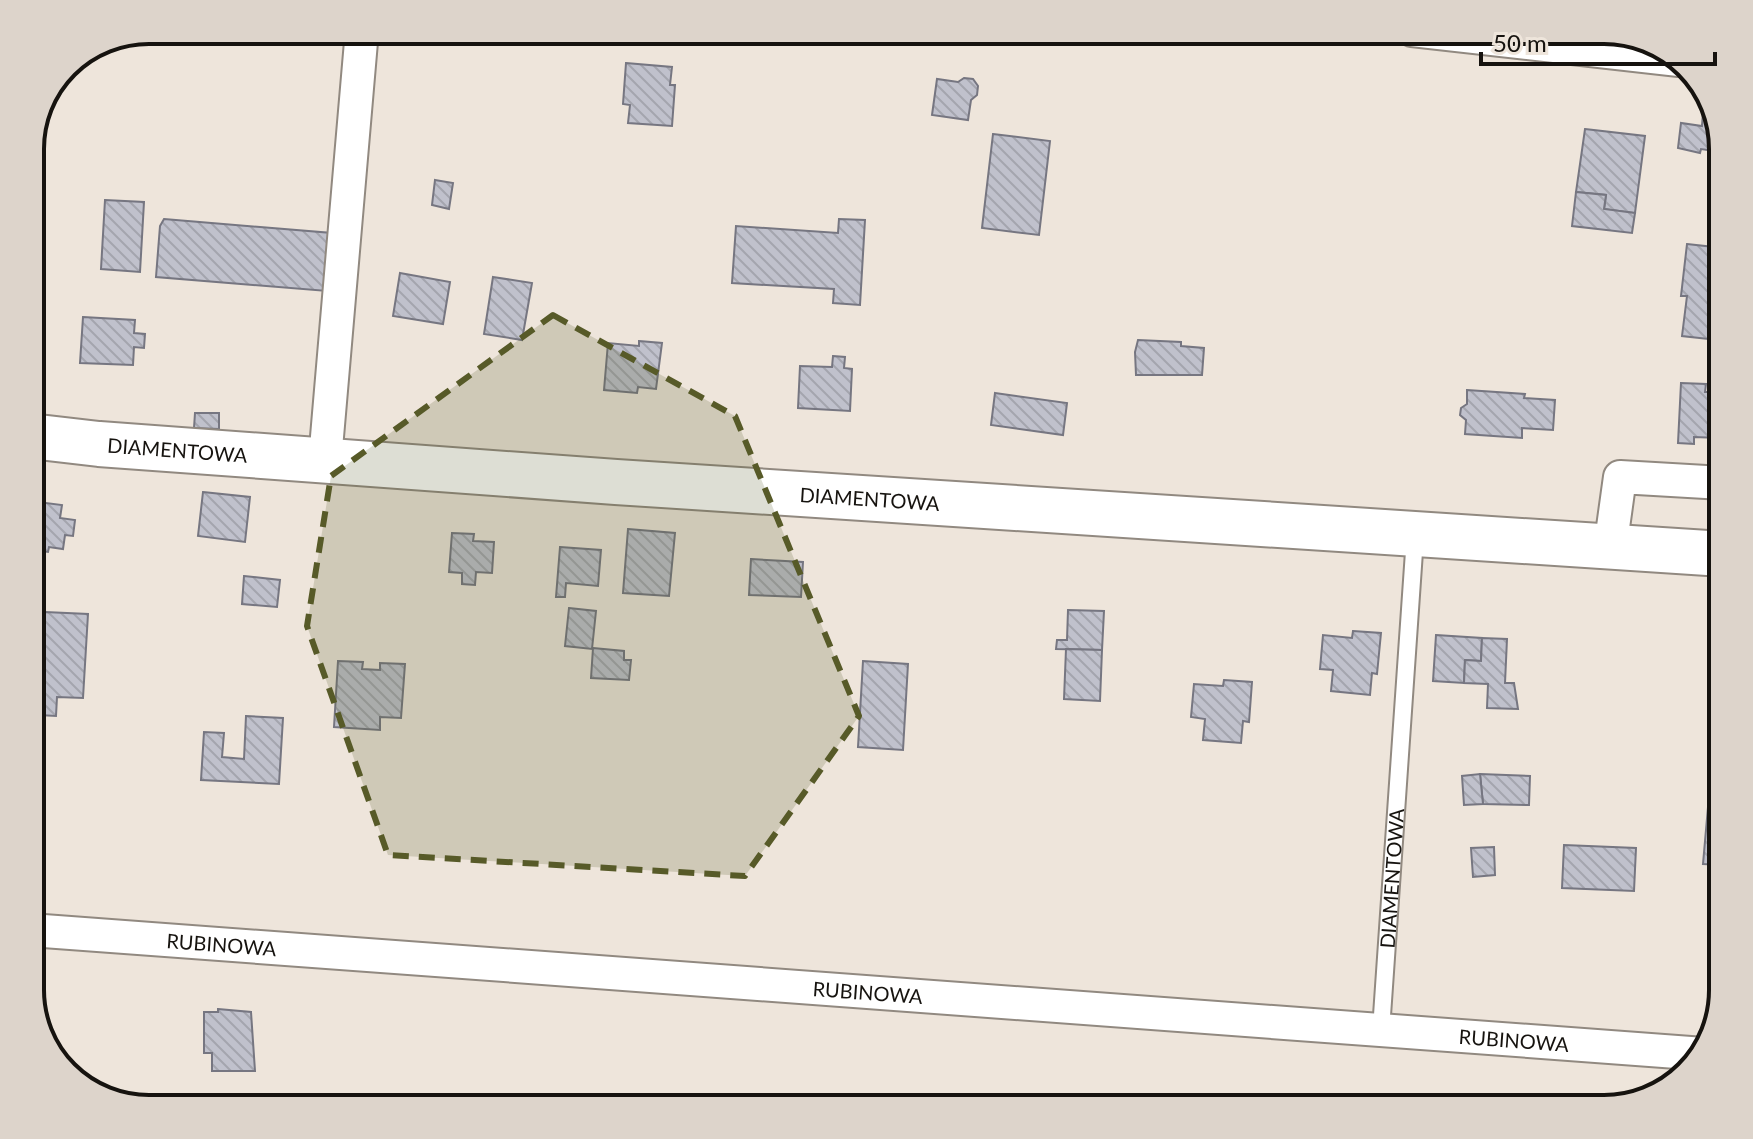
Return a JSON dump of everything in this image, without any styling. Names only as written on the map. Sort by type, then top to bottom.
[{"type":"street","points":[[325,460],[361,44]]},
{"type":"street","points":[[1537,44],[1654,57]]},
{"type":"street","name":"DIAMENTOWA","points":[[44,437],[325,460],[1415,536],[1709,553]]},
{"type":"street","points":[[1610,549],[1620,477],[1709,482]]},
{"type":"street","name":"RUBINOWA","points":[[44,931],[1688,1053]]},
{"type":"lane","name":"DIAMENTOWA","points":[[1381,1030],[1415,536]]},
{"type":"highlighted area","points":[[553,315],[735,416],[859,716],[745,876],[388,855],[307,626],[331,476]]},
{"type":"building","points":[[626,63],[672,67],[670,85],[675,85],[672,126],[628,123],[630,105],[623,104]]},
{"type":"building","points":[[964,78],[973,79],[978,86],[977,95],[971,100],[968,120],[932,115],[937,79],[958,82]]},
{"type":"building","points":[[1703,116],[1709,150],[1701,149],[1700,153],[1678,148],[1681,123],[1702,126]]},
{"type":"building","points":[[1585,129],[1645,136],[1635,213],[1604,209],[1606,195],[1576,192]]},
{"type":"building","points":[[993,134],[1050,141],[1039,235],[982,228]]},
{"type":"building","points":[[435,180],[453,183],[449,209],[432,205]]},
{"type":"building","points":[[1576,192],[1606,195],[1604,209],[1635,213],[1632,233],[1572,226]]},
{"type":"building","points":[[105,200],[144,202],[140,272],[101,269]]},
{"type":"building","points":[[164,219],[332,233],[327,291],[156,277],[160,226]]},
{"type":"building","points":[[839,219],[865,220],[860,305],[833,303],[834,289],[732,283],[736,226],[838,233]]},
{"type":"building","points":[[1687,244],[1709,246],[1709,339],[1682,336],[1687,296],[1681,296]]},
{"type":"building","points":[[400,273],[450,282],[443,324],[393,316]]},
{"type":"building","points":[[493,277],[532,283],[522,340],[484,334]]},
{"type":"building","points":[[83,317],[135,320],[134,333],[145,334],[144,348],[134,347],[133,365],[80,363]]},
{"type":"building","points":[[1138,340],[1181,342],[1181,346],[1204,348],[1202,375],[1136,375]]},
{"type":"building","points":[[639,341],[662,343],[656,389],[638,387],[637,393],[604,390],[608,343],[639,346]]},
{"type":"building","points":[[833,356],[845,357],[844,368],[852,369],[850,411],[798,408],[800,366],[832,367]]},
{"type":"building","points":[[1681,383],[1706,384],[1705,392],[1709,392],[1709,438],[1694,437],[1694,444],[1678,443]]},
{"type":"building","points":[[1467,390],[1525,394],[1524,398],[1555,400],[1553,430],[1522,428],[1522,438],[1465,434],[1466,420],[1460,415],[1461,408],[1467,404]]},
{"type":"building","points":[[995,393],[1067,403],[1063,435],[991,425]]},
{"type":"building","points":[[195,413],[219,413],[219,429],[194,428]]},
{"type":"building","points":[[203,492],[250,497],[245,542],[198,536]]},
{"type":"building","points":[[44,503],[62,505],[60,518],[75,520],[73,536],[65,535],[63,549],[49,547],[48,552],[44,551]]},
{"type":"building","points":[[628,529],[675,533],[669,596],[623,593]]},
{"type":"building","points":[[452,533],[474,534],[473,541],[494,542],[492,573],[476,572],[475,585],[462,584],[462,573],[449,572]]},
{"type":"building","points":[[560,547],[601,550],[598,586],[566,583],[565,597],[556,597]]},
{"type":"building","points":[[751,559],[803,562],[801,597],[749,595]]},
{"type":"building","points":[[244,576],[280,580],[277,607],[242,604]]},
{"type":"building","points":[[569,608],[596,611],[592,649],[565,646]]},
{"type":"building","points":[[1068,610],[1104,611],[1102,650],[1056,649],[1057,640],[1067,640]]},
{"type":"building","points":[[45,612],[88,614],[83,698],[57,697],[56,716],[44,715]]},
{"type":"building","points":[[1353,631],[1381,633],[1377,674],[1372,673],[1370,695],[1331,691],[1333,670],[1320,669],[1323,635],[1352,638]]},
{"type":"building","points":[[1436,635],[1482,638],[1481,661],[1465,660],[1464,683],[1433,681]]},
{"type":"building","points":[[1482,638],[1507,639],[1505,683],[1514,683],[1518,709],[1487,708],[1488,684],[1464,683],[1465,660],[1481,661]]},
{"type":"building","points":[[593,648],[624,651],[624,660],[631,660],[629,680],[591,678]]},
{"type":"building","points":[[1066,649],[1102,650],[1100,701],[1064,699]]},
{"type":"building","points":[[338,661],[363,662],[362,669],[380,670],[380,663],[405,664],[401,718],[380,717],[380,730],[334,727]]},
{"type":"building","points":[[863,661],[908,664],[903,750],[858,747]]},
{"type":"building","points":[[1224,680],[1252,682],[1249,722],[1243,721],[1241,743],[1203,740],[1205,719],[1191,717],[1194,684],[1223,686]]},
{"type":"building","points":[[246,716],[283,718],[279,784],[201,780],[204,732],[224,733],[222,757],[244,759]]},
{"type":"building","points":[[1480,774],[1530,776],[1529,805],[1483,804]]},
{"type":"building","points":[[1480,774],[1483,804],[1464,805],[1462,776]]},
{"type":"building","points":[[1708,807],[1709,807],[1709,864],[1703,864]]},
{"type":"building","points":[[1564,845],[1636,848],[1634,891],[1562,888]]},
{"type":"building","points":[[1494,847],[1495,875],[1473,877],[1471,848]]},
{"type":"building","points":[[218,1009],[251,1012],[255,1071],[212,1071],[212,1053],[204,1053],[204,1012],[218,1012]]}]
